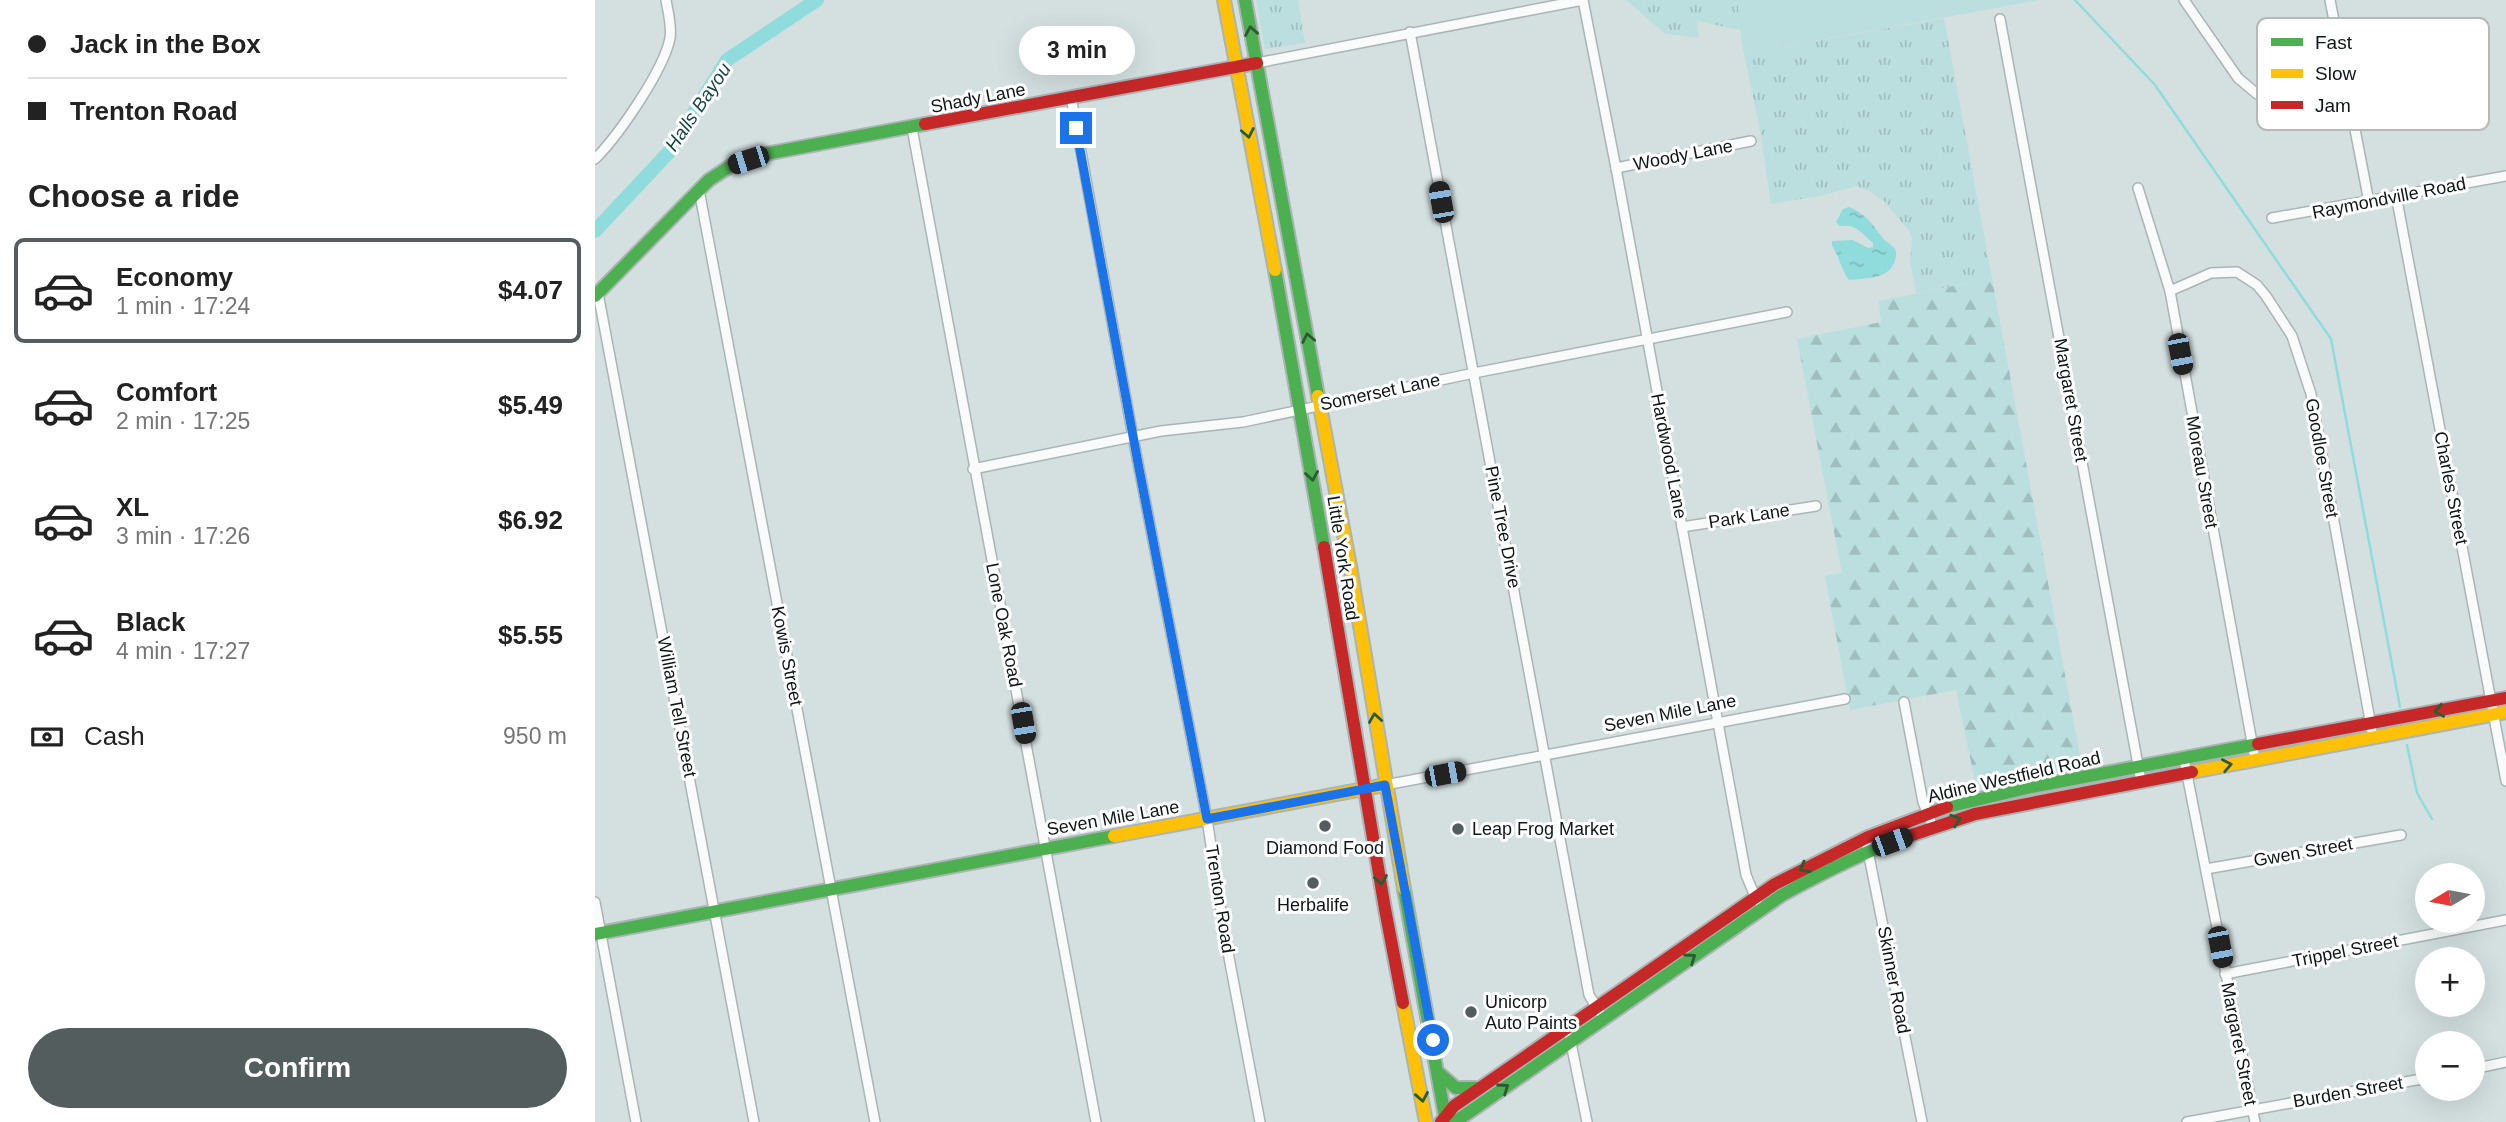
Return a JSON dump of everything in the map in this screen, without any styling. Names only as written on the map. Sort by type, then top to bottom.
[{"type":"main road","name":"Little York Road","points":[[1224,0],[1301,409],[1365,789],[1426,1122]]},
{"type":"main road","name":"Little York Road","points":[[1245,0],[1350,566],[1385,785],[1438,1071],[1444,1121]]},
{"type":"main road","name":"Shady Lane","points":[[597,294],[699,190],[732,165],[765,154],[1257,63]]},
{"type":"main road","name":"Aldine Westfield Road","points":[[2254,752],[2373,737],[2497,709],[2506,698]]},
{"type":"main road","name":"Aldine Westfield Road","points":[[1444,1121],[1458,1120],[1572,1041],[1600,1013],[1820,859],[1901,824],[1971,801],[2031,787],[2185,766],[2370,723],[2497,709]]},
{"type":"main road","name":"Aldine Westfield Road","points":[[1758,903],[1868,852],[1933,827],[1975,814],[2140,774]]},
{"type":"main road","name":"Seven Mile Lane","points":[[598,933],[1385,785]]},
{"type":"main road","points":[[2031,787],[2032,801]]},
{"type":"main road","points":[[1901,824],[1906,837]]},
{"type":"main road","name":"Aldine Westfield Road","points":[[1444,1121],[1454,1106],[1565,1029],[1600,1013]]},
{"type":"main road","points":[[1438,1071],[1455,1090],[1463,1092],[1481,1088]]},
{"type":"street","points":[[595,159],[616,135],[662,60],[670,36],[666,0]]},
{"type":"street","name":"Shady Lane","points":[[1257,63],[1583,0]]},
{"type":"street","name":"Hardwood Lane","points":[[1583,0],[1745,875],[1758,903]]},
{"type":"street","points":[[2184,0],[2238,78],[2257,94]]},
{"type":"street","points":[[2330,0],[2334,18]]},
{"type":"street","name":"Margaret Street","points":[[2000,19],[2140,774]]},
{"type":"street","name":"Pine Tree Drive","points":[[1410,32],[1589,995],[1600,1013]]},
{"type":"street","name":"Trenton Road","points":[[1071,97],[1207,819],[1224,931],[1260,1122]]},
{"type":"street","name":"Lone Oak Road","points":[[912,128],[1096,1122]]},
{"type":"street","points":[[2355,130],[2369,202]]},
{"type":"street","name":"Woody Lane","points":[[1616,169],[1751,141]]},
{"type":"street","name":"Raymondville Road","points":[[2272,219],[2506,176]]},
{"type":"street","name":"Moreau Street","points":[[2138,188],[2170,292],[2254,752]]},
{"type":"street","name":"Kowis Street","points":[[699,190],[875,1122]]},
{"type":"street","name":"Charles Street","points":[[2396,195],[2497,709],[2506,781]]},
{"type":"street","name":"Goodloe Street","points":[[2170,292],[2211,273],[2237,272],[2257,285],[2292,336],[2311,394],[2373,737]]},
{"type":"street","name":"William Tell Street","points":[[597,294],[754,1122]]},
{"type":"street","name":"Somerset Lane","points":[[973,469],[1133,437],[1229,424],[1474,373],[1787,313]]},
{"type":"street","name":"Park Lane","points":[[1682,527],[1816,506]]},
{"type":"street","name":"Seven Mile Lane","points":[[1385,785],[1845,699]]},
{"type":"street","points":[[1904,702],[1927,814],[1933,827]]},
{"type":"street","name":"Margaret Street","points":[[2185,766],[2255,1122]]},
{"type":"street","name":"Gwen Street","points":[[2206,869],[2401,835]]},
{"type":"street","name":"Skinner Road","points":[[1866,839],[1922,1122]]},
{"type":"street","points":[[595,902],[598,933],[636,1122]]},
{"type":"street","name":"Trippel Street","points":[[2225,974],[2506,920]]},
{"type":"street","points":[[1565,1029],[1572,1041],[1587,1122]]},
{"type":"street","points":[[2485,1066],[2506,1062]]},
{"type":"street","name":"Burden Street","points":[[2187,1122],[2415,1080]]},
{"type":"green space","points":[[1256,0],[1298,0],[1305,43],[1265,49]]},
{"type":"green space","points":[[1626,0],[1737,0],[1741,26],[1739,30],[1697,21],[1699,38],[1665,34]]},
{"type":"green space","points":[[1737,0],[2039,0],[1744,54]]},
{"type":"green space","points":[[1944,18],[1992,278],[1916,293],[1910,261],[1912,240],[1909,231],[1884,201],[1869,191],[1856,186],[1825,195],[1771,204],[1760,130],[1744,54]]},
{"type":"green space","points":[[1992,278],[2082,767],[1976,786],[1956,690],[1850,710],[1825,576],[1842,573],[1797,339],[1881,322],[1879,301]]},
{"type":"water","points":[[1849,207],[1867,219],[1895,250],[1894,263],[1886,273],[1849,280],[1846,276],[1832,241],[1853,240],[1868,248],[1873,247],[1873,243],[1858,230],[1850,226],[1840,226],[1836,222],[1843,209]]},
{"type":"waterway","name":"Halls Bayou","points":[[595,231],[670,151],[727,60],[817,0]]},
{"type":"waterway","points":[[2075,0],[2155,85],[2331,339],[2400,707]]},
{"type":"waterway","points":[[2407,745],[2417,793],[2432,819]]},
{"type":"traffic: fast","points":[[1245,0],[1318,396]]},
{"type":"traffic: fast","points":[[595,296],[709,180],[732,165],[765,154],[925,124]]},
{"type":"traffic: fast","points":[[1275,270],[1324,547]]},
{"type":"traffic: fast","points":[[1947,807],[2031,787],[2258,744]]},
{"type":"traffic: fast","points":[[595,934],[1114,836]]},
{"type":"traffic: fast","points":[[1446,1119],[1458,1120],[1782,895],[1843,863],[1906,837]]},
{"type":"traffic: fast","points":[[1404,889],[1446,1122]]},
{"type":"traffic: fast","points":[[1440,1074],[1456,1088],[1477,1088]]},
{"type":"traffic: slow","points":[[1224,0],[1275,270]]},
{"type":"traffic: slow","points":[[1318,396],[1350,566],[1404,889]]},
{"type":"traffic: slow","points":[[2192,772],[2506,712]]},
{"type":"traffic: slow","points":[[1114,836],[1385,785]]},
{"type":"traffic: slow","points":[[1403,1003],[1426,1122]]},
{"type":"traffic: jam","points":[[925,124],[1257,63]]},
{"type":"traffic: jam","points":[[1324,547],[1403,1003]]},
{"type":"traffic: jam","points":[[2258,744],[2506,698]]},
{"type":"traffic: jam","points":[[1906,837],[1975,814],[2192,772]]},
{"type":"traffic: jam","points":[[1441,1122],[1454,1106],[1775,884],[1868,837],[1947,807]]},
{"type":"place","name":"Diamond Food","points":[[1325,826]]},
{"type":"place","name":"Leap Frog Market","points":[[1458,829]]},
{"type":"place","name":"Herbalife","points":[[1313,883]]},
{"type":"place","name":"Unicorp Auto Paints","points":[[1471,1012]]},
{"type":"route","points":[[1076,128],[1207,819],[1385,785],[1433,1040]]}]
